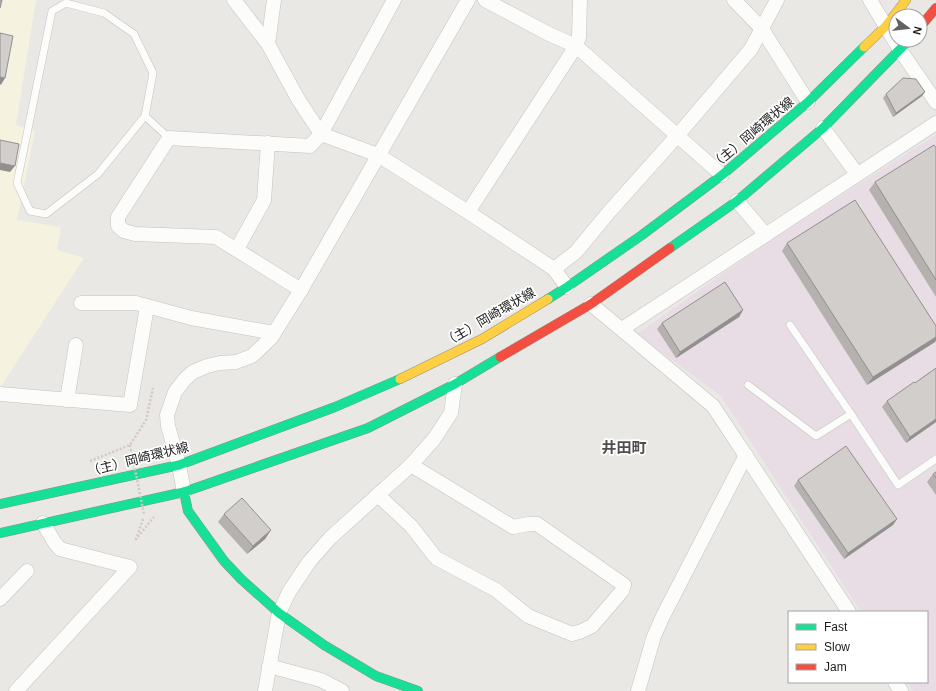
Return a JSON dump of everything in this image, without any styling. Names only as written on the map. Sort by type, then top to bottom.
[{"type":"main road","name":"（主）岡崎環状線","points":[[0,504],[179,465],[335,406],[411,374],[482,339],[567,287],[642,235],[722,175],[808,102],[886,26],[906,0]]},
{"type":"main road","points":[[928,18],[936,8]]},
{"type":"main road","points":[[0,533],[184,492],[368,428],[455,384],[591,304],[737,201],[823,128],[901,48]]},
{"type":"main road","points":[[184,492],[188,511],[224,561],[240,579],[279,613],[324,645],[376,676],[418,691]]},
{"type":"street","points":[[234,0],[268,44],[298,99],[321,134],[378,155],[554,269],[567,287]]},
{"type":"street","points":[[268,44],[274,0]]},
{"type":"street","points":[[302,290],[216,237],[136,234],[124,231],[118,226],[118,216],[169,138],[310,146],[321,134],[394,0]]},
{"type":"street","points":[[184,492],[179,465],[168,426],[167,414],[175,392],[185,379],[193,372],[207,366],[236,362],[252,356],[271,338],[302,290],[468,0]]},
{"type":"street","points":[[485,0],[547,33],[576,46],[722,175]]},
{"type":"street","points":[[468,212],[576,46],[578,37],[580,0]]},
{"type":"street","points":[[734,0],[762,29],[808,102]]},
{"type":"street","points":[[554,269],[576,252],[751,49],[778,0]]},
{"type":"street","points":[[870,0],[886,26]]},
{"type":"street","points":[[906,48],[936,102]]},
{"type":"street","points":[[622,329],[936,123]]},
{"type":"street","points":[[823,128],[858,174]]},
{"type":"street","points":[[236,249],[264,200],[268,143]]},
{"type":"street","points":[[737,201],[766,235]]},
{"type":"street","points":[[81,303],[136,304],[191,318],[274,333]]},
{"type":"street","points":[[591,304],[713,406],[848,611]]},
{"type":"street","points":[[0,394],[130,405],[147,306]]},
{"type":"street","points":[[68,400],[76,344]]},
{"type":"street","points":[[265,691],[279,613],[289,592],[309,562],[330,538],[411,465],[434,439],[450,413],[455,384]]},
{"type":"street","points":[[638,691],[654,636],[662,616],[746,455]]},
{"type":"street","points":[[378,495],[411,526],[436,558],[496,590],[528,616],[572,634],[592,626],[622,592],[624,585],[537,524],[513,527],[411,465]]},
{"type":"street","points":[[16,691],[130,567],[60,549],[43,524]]},
{"type":"street","points":[[0,599],[27,571]]},
{"type":"street","points":[[270,666],[321,680],[342,691]]},
{"type":"lane","points":[[66,3],[104,13],[134,34],[153,72],[145,116],[98,174],[46,214],[30,211],[17,183],[52,10],[66,3]]},
{"type":"lane","points":[[145,116],[169,138]]},
{"type":"lane","points":[[790,325],[898,485],[936,460]]},
{"type":"lane","points":[[748,385],[816,436],[851,414]]},
{"type":"path","points":[[90,461],[130,445],[146,420],[153,388]]},
{"type":"path","points":[[130,445],[144,514],[136,539],[154,517]]},
{"type":"shaded area","points":[[0,0],[36,0],[16,125],[35,131],[17,220],[61,227],[57,250],[84,258],[0,388]]},
{"type":"shaded area","points":[[936,135],[936,691],[913,691],[908,683],[928,683],[928,611],[860,611],[721,396],[637,334],[769,241]]},
{"type":"building","points":[[0,33],[13,36],[5,78],[0,77]]},
{"type":"building","points":[[903,78],[916,79],[925,92],[896,113],[886,94]]},
{"type":"building","points":[[0,140],[19,144],[15,166],[0,163]]},
{"type":"building","points":[[934,145],[936,148],[936,280],[875,182]]},
{"type":"building","points":[[855,200],[936,326],[936,337],[873,377],[787,243]]},
{"type":"building","points":[[725,282],[743,310],[680,352],[662,323]]},
{"type":"building","points":[[936,368],[936,419],[910,437],[887,401]]},
{"type":"building","points":[[846,446],[897,519],[848,553],[798,480]]},
{"type":"building","points":[[242,498],[271,530],[253,546],[224,514]]},
{"type":"traffic: fast","points":[[548,299],[642,235],[722,175],[808,102],[864,47]]},
{"type":"traffic: fast","points":[[670,248],[737,201],[823,128],[901,48]]},
{"type":"traffic: fast","points":[[0,533],[184,492],[368,428],[455,384],[500,357]]},
{"type":"traffic: fast","points":[[0,504],[179,465],[335,407],[400,379]]},
{"type":"traffic: fast","points":[[184,492],[188,511],[224,561],[241,579],[279,613],[324,645],[376,676],[418,691]]},
{"type":"traffic: slow","points":[[864,47],[886,26],[906,0]]},
{"type":"traffic: slow","points":[[400,379],[482,339],[548,299]]},
{"type":"traffic: jam","points":[[928,18],[936,8]]},
{"type":"traffic: jam","points":[[500,357],[591,304],[670,248]]},
{"type":"district","name":"井田町","points":[[624,447]]}]
